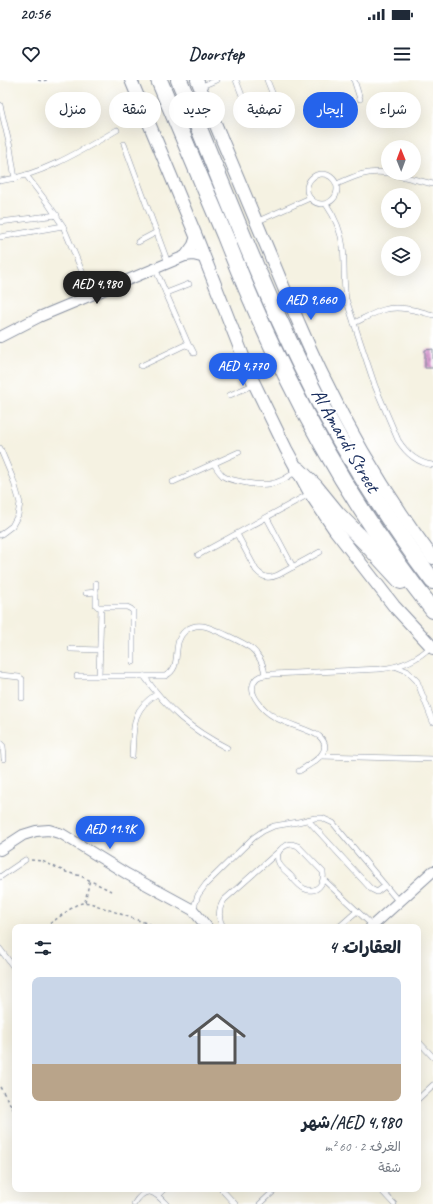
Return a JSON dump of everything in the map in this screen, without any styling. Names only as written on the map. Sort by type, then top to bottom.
[{"type":"main road","name":"Al Amardi Street","points":[[159,80],[251,300],[294,391],[328,454],[363,512],[431,607]]},
{"type":"main road","name":"Al Amardi Street","points":[[179,80],[269,297],[304,372],[356,467],[399,534],[433,581]]},
{"type":"main road","points":[[298,470],[315,487],[337,514],[396,576],[431,607]]},
{"type":"street","points":[[132,80],[255,384],[310,493],[334,530],[394,606],[432,647]]},
{"type":"street","points":[[199,84],[300,327],[341,412],[388,493],[433,558]]},
{"type":"street","points":[[185,256],[196,236]]},
{"type":"street","points":[[0,337],[39,317],[185,256],[193,255],[204,258]]},
{"type":"street","points":[[0,850],[24,836],[36,832],[49,830],[62,834],[128,874],[192,910],[204,924]]},
{"type":"street","points":[[374,924],[433,871]]},
{"type":"lane","points":[[199,84],[216,80]]},
{"type":"lane","points":[[236,80],[241,92]]},
{"type":"lane","points":[[267,80],[272,92]]},
{"type":"lane","points":[[354,80],[360,99]]},
{"type":"lane","points":[[0,105],[11,152],[15,179]]},
{"type":"lane","points":[[0,181],[15,179],[42,169],[70,156],[117,130]]},
{"type":"lane","points":[[124,144],[168,263]]},
{"type":"lane","points":[[336,184],[364,173],[381,173]]},
{"type":"lane","points":[[319,174],[328,175],[336,184],[336,196],[333,200],[326,204],[317,204],[307,193],[307,186],[311,178],[319,174]]},
{"type":"lane","points":[[26,175],[57,215],[92,295]]},
{"type":"lane","points":[[417,180],[433,184]]},
{"type":"lane","points":[[256,222],[310,198]]},
{"type":"lane","points":[[326,204],[336,220],[342,238],[345,292],[375,386],[402,446],[412,457],[424,463],[433,465]]},
{"type":"lane","points":[[0,222],[57,215]]},
{"type":"lane","points":[[0,237],[63,226]]},
{"type":"lane","points":[[138,242],[157,232]]},
{"type":"lane","points":[[155,268],[189,346],[194,353]]},
{"type":"lane","points":[[166,293],[189,284]]},
{"type":"lane","points":[[354,323],[379,312],[394,308],[433,315]]},
{"type":"lane","points":[[141,366],[183,346],[189,346]]},
{"type":"lane","points":[[230,395],[255,384]]},
{"type":"lane","points":[[0,448],[13,479],[20,503],[18,515],[12,526],[0,535]]},
{"type":"lane","points":[[172,482],[238,452]]},
{"type":"lane","points":[[214,463],[224,477],[261,485],[280,482],[298,470]]},
{"type":"lane","points":[[198,556],[310,493]]},
{"type":"lane","points":[[267,518],[293,567]]},
{"type":"lane","points":[[237,534],[256,570],[260,575],[266,578],[272,578],[320,552]]},
{"type":"lane","points":[[96,583],[96,605],[98,607],[127,607],[133,611],[133,662]]},
{"type":"lane","points":[[86,593],[96,592]]},
{"type":"lane","points":[[99,676],[101,608]]},
{"type":"lane","points":[[77,676],[164,676],[170,674],[174,669],[177,643],[186,630],[194,626],[210,628],[250,648],[258,655],[263,664],[265,675]]},
{"type":"lane","points":[[299,771],[307,767],[321,756],[326,745],[323,739],[319,736],[276,718],[260,705],[254,696],[252,689],[254,682],[258,677],[265,675],[380,669],[397,666],[415,659],[432,647]]},
{"type":"lane","points":[[72,649],[100,650]]},
{"type":"lane","points":[[397,666],[407,671],[417,681],[433,722]]},
{"type":"lane","points":[[0,675],[20,677],[22,679],[22,698]]},
{"type":"lane","points":[[144,676],[157,694],[189,725],[207,738],[227,748]]},
{"type":"lane","points":[[132,756],[137,714],[145,702],[157,694]]},
{"type":"lane","points":[[0,743],[3,746],[4,759]]},
{"type":"lane","points":[[321,756],[433,759]]},
{"type":"lane","points":[[192,910],[198,895],[206,884],[258,834],[274,826],[315,818],[322,818],[333,823],[399,902]]},
{"type":"lane","points":[[308,820],[371,890],[377,892],[385,886]]},
{"type":"lane","points":[[222,924],[219,917],[221,905],[224,900],[287,844],[298,846],[321,869],[324,880],[370,924]]},
{"type":"lane","points":[[278,852],[279,864],[302,887],[309,890],[316,889],[324,880]]},
{"type":"lane","points":[[0,877],[25,860]]},
{"type":"lane","points":[[342,924],[357,911]]},
{"type":"lane","points":[[0,949],[12,965]]},
{"type":"lane","points":[[421,1044],[433,1057]]},
{"type":"lane","points":[[421,1096],[433,1085]]},
{"type":"lane","points":[[134,1204],[139,1196],[148,1192],[153,1192],[158,1195],[166,1204]]},
{"type":"lane","points":[[158,1195],[161,1192]]},
{"type":"lane","points":[[224,1192],[235,1204]]},
{"type":"lane","points":[[260,1204],[273,1192]]},
{"type":"lane","points":[[383,1192],[394,1204]]},
{"type":"path","points":[[38,80],[47,80]]},
{"type":"path","points":[[25,860],[42,861],[66,872],[90,879],[110,891]]},
{"type":"path","points":[[86,902],[90,879]]},
{"type":"path","points":[[49,924],[76,905],[86,902],[149,924]]},
{"type":"path","points":[[0,1087],[12,1107]]},
{"type":"building","points":[[433,349],[433,368],[425,368],[425,350]]}]
